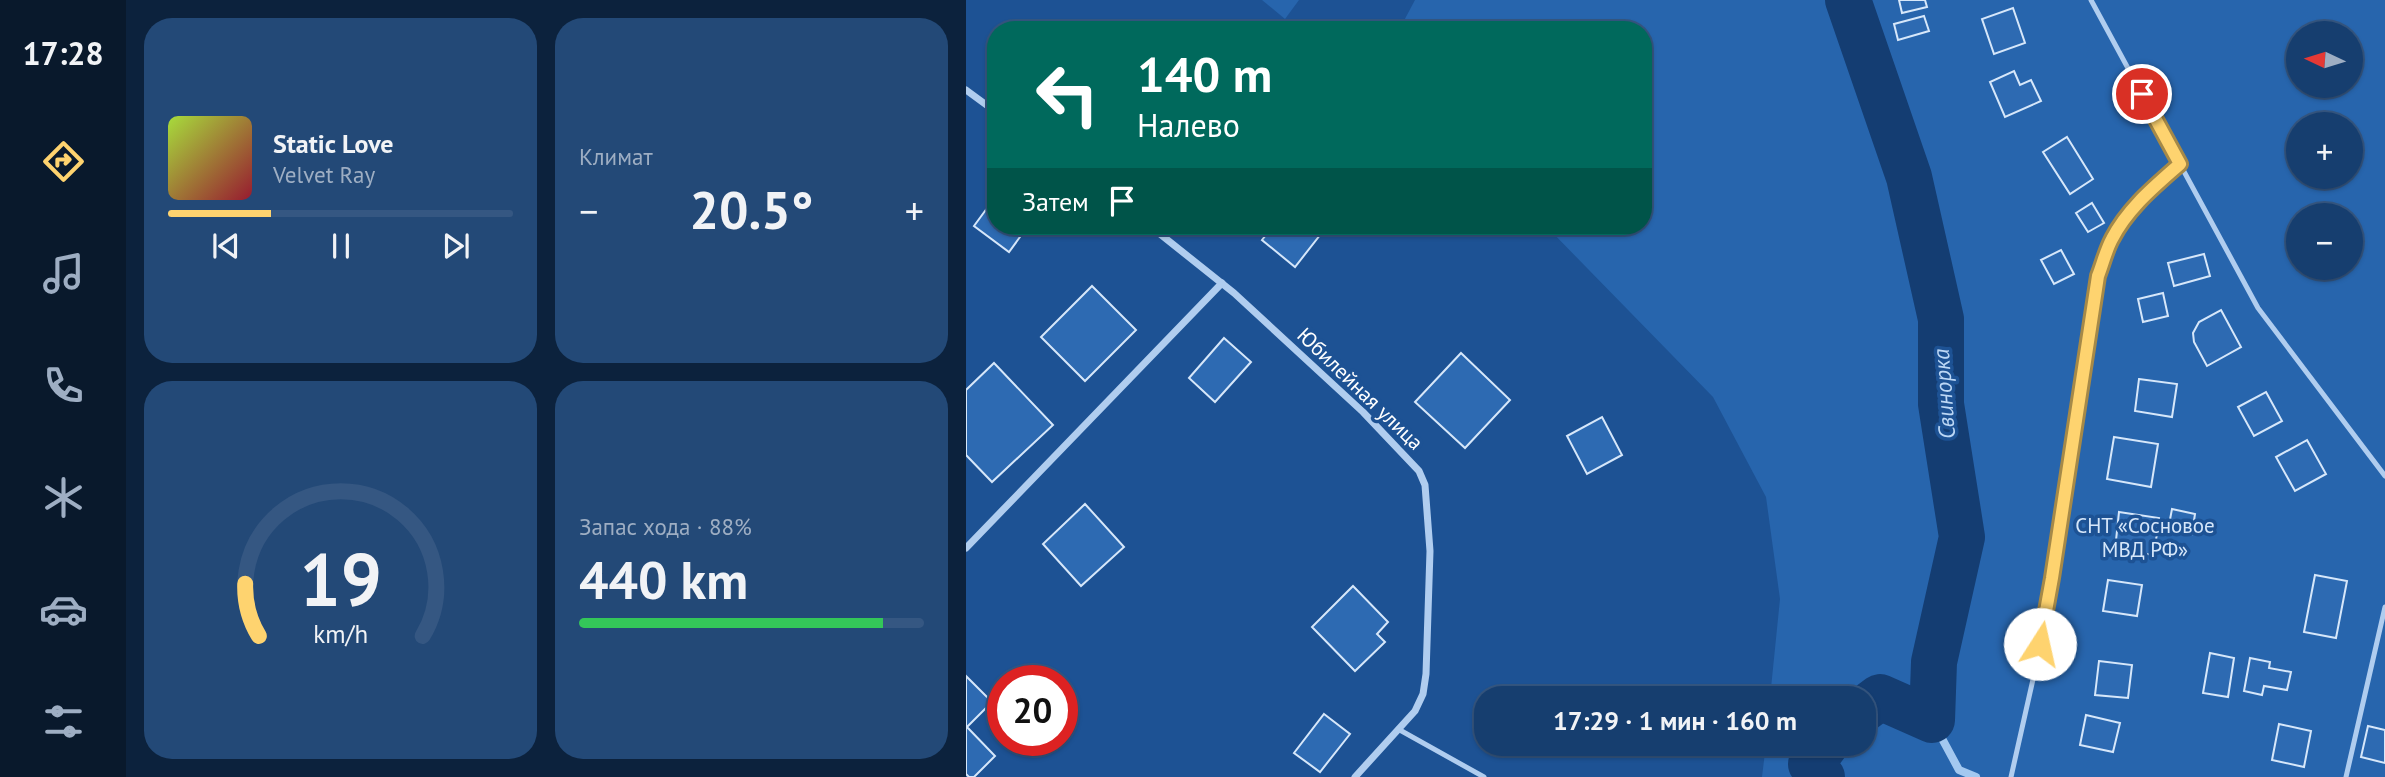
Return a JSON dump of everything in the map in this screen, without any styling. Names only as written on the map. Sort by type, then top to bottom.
[{"type":"street","points":[[966,90],[987,105]]},
{"type":"street","name":"Юбилейная улица","points":[[1161,235],[1222,283],[1363,412],[1419,471],[1425,485],[1430,551],[1423,694],[1415,711],[1355,777]]},
{"type":"street","points":[[968,543],[1222,283]]},
{"type":"lane","points":[[2091,0],[2258,309],[2385,476]]},
{"type":"lane","points":[[2011,777],[2052,578],[2098,276],[2110,241],[2125,216],[2180,164]]},
{"type":"lane","points":[[2346,777],[2385,607]]},
{"type":"lane","points":[[1398,729],[1485,777]]},
{"type":"green space","points":[[1262,0],[1299,0],[1285,19]]},
{"type":"green space","name":"СНТ «Сосновое МВД РФ»","points":[[1415,0],[1839,0],[1849,40],[1875,93],[1849,0],[2385,0],[2385,777],[1762,777],[1765,756],[1876,756],[1876,686],[1771,686],[1780,599],[1766,497],[1713,397],[1555,235],[1652,235],[1652,21],[1404,21]]},
{"type":"building","points":[[1899,0],[1925,0],[1927,7],[1902,13]]},
{"type":"building","points":[[2013,8],[2025,43],[1994,54],[1982,19]]},
{"type":"building","points":[[1924,16],[1929,31],[1898,40],[1894,24]]},
{"type":"building","points":[[2014,71],[2020,85],[2031,80],[2041,101],[2005,117],[1990,82]]},
{"type":"building","points":[[2067,137],[2093,179],[2070,194],[2043,152]]},
{"type":"building","points":[[2092,203],[2104,223],[2088,232],[2076,213]]},
{"type":"building","points":[[987,208],[987,235],[1021,235],[1009,252],[974,226]]},
{"type":"building","points":[[1266,235],[1320,235],[1295,267],[1262,240]]},
{"type":"building","points":[[2061,250],[2074,274],[2054,284],[2041,260]]},
{"type":"building","points":[[2204,254],[2210,276],[2174,286],[2168,263]]},
{"type":"building","points":[[1092,286],[1136,330],[1085,381],[1041,337]]},
{"type":"building","points":[[2163,293],[2168,316],[2143,322],[2138,299]]},
{"type":"building","points":[[2221,310],[2241,347],[2207,366],[2194,342],[2193,333],[2199,322]]},
{"type":"building","points":[[1224,338],[1251,362],[1215,402],[1189,378]]},
{"type":"building","points":[[1461,353],[1510,400],[1465,448],[1415,402]]},
{"type":"building","points":[[994,363],[1053,425],[992,482],[966,455],[966,390]]},
{"type":"building","points":[[2139,379],[2177,384],[2172,417],[2135,411]]},
{"type":"building","points":[[2266,392],[2282,421],[2254,436],[2238,407]]},
{"type":"building","points":[[1602,417],[1622,455],[1587,474],[1567,436]]},
{"type":"building","points":[[2114,437],[2158,444],[2151,487],[2107,479]]},
{"type":"building","points":[[2307,440],[2326,474],[2295,491],[2276,457]]},
{"type":"building","points":[[1085,504],[1124,547],[1081,586],[1043,544]]},
{"type":"building","points":[[2172,509],[2195,514],[2192,534],[2168,530]]},
{"type":"building","points":[[2119,512],[2159,518],[2154,555],[2115,550]]},
{"type":"building","points":[[2315,575],[2347,581],[2336,638],[2304,632]]},
{"type":"building","points":[[2108,580],[2142,585],[2137,616],[2103,611]]},
{"type":"building","points":[[1353,586],[1388,622],[1377,634],[1385,642],[1355,671],[1312,627]]},
{"type":"building","points":[[2210,653],[2234,658],[2228,697],[2203,693]]},
{"type":"building","points":[[2250,658],[2270,662],[2269,668],[2291,672],[2287,690],[2264,686],[2262,695],[2244,691]]},
{"type":"building","points":[[2099,661],[2132,665],[2128,698],[2095,695]]},
{"type":"building","points":[[966,676],[987,697],[987,707],[967,727],[987,748],[987,756],[995,756],[974,777],[966,774]]},
{"type":"building","points":[[1324,714],[1350,734],[1320,772],[1294,753]]},
{"type":"building","points":[[2086,715],[2120,723],[2113,752],[2080,745]]},
{"type":"building","points":[[2279,724],[2311,731],[2304,767],[2272,760]]},
{"type":"building","points":[[2368,726],[2385,730],[2385,763],[2361,757]]},
{"type":"waterway","name":"Свинорка","points":[[1848,0],[1909,177],[1941,319],[1941,404],[1962,537],[1934,662],[1932,720],[1880,697],[1876,700]]},
{"type":"waterway","points":[[1932,720],[1959,770],[1976,777]]},
{"type":"waterway","name":"Свинорка","points":[[1817,756],[1811,764],[1822,777]]},
{"type":"route","points":[[2040,644],[2098,276],[2110,241],[2125,216],[2180,164],[2142,94]]}]
